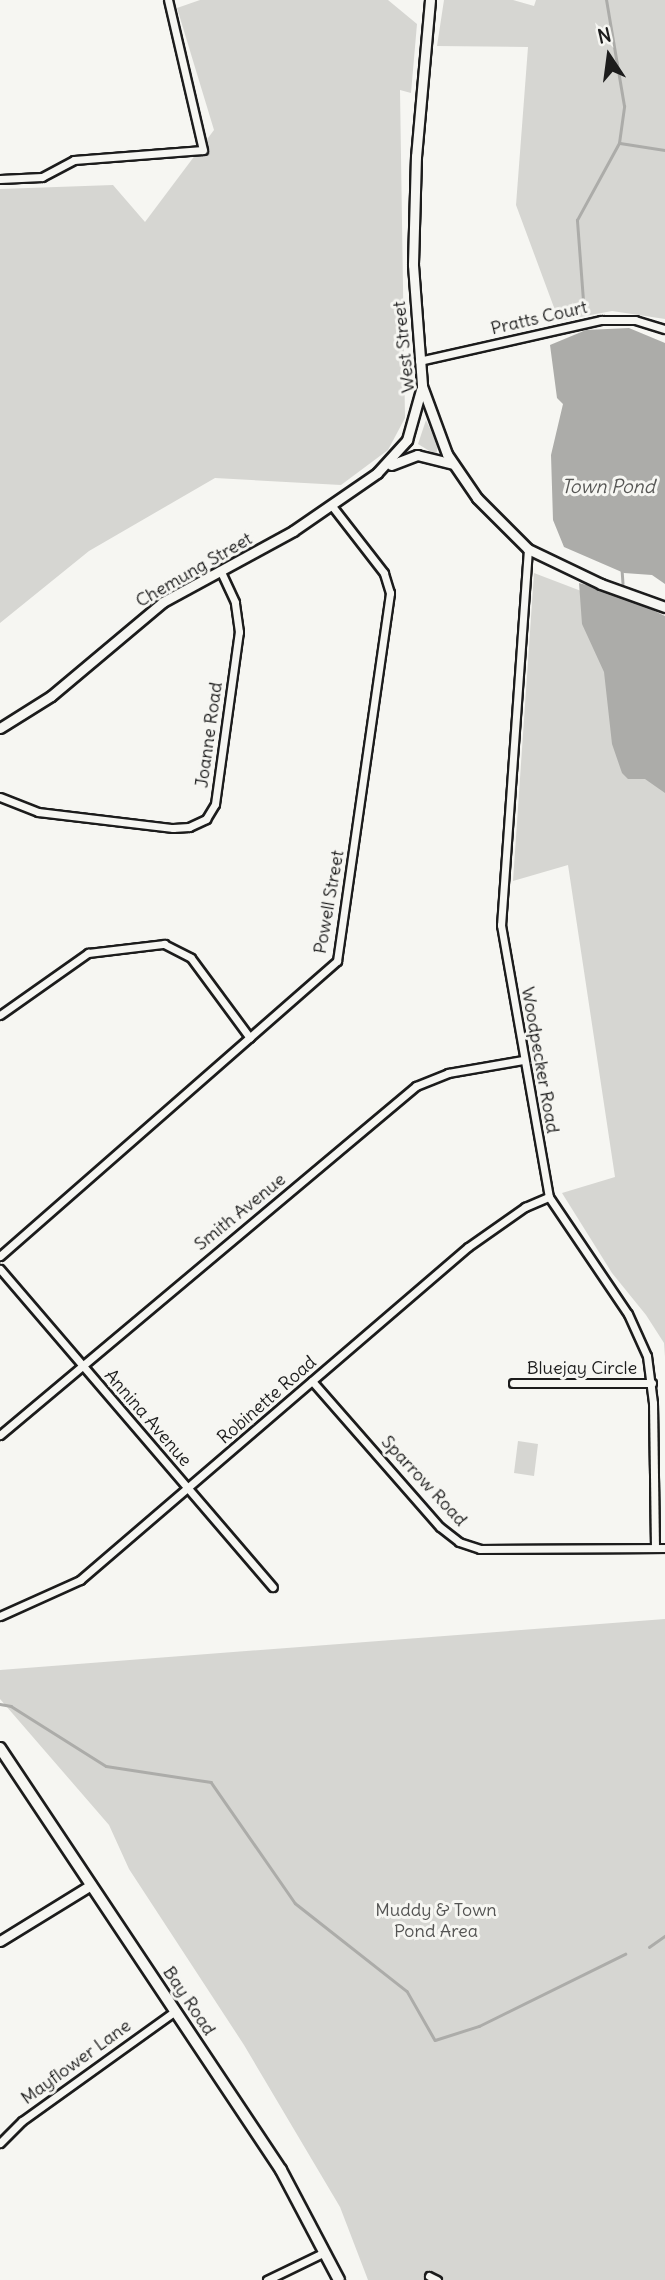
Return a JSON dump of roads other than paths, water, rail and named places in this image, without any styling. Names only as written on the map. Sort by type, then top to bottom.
[{"type":"main road","name":"Bay Road","points":[[0,1748],[290,2185],[339,2280]]},
{"type":"street","points":[[0,179],[42,177],[68,161],[203,150],[168,0]]},
{"type":"street","name":"West Street","points":[[430,0],[413,232],[419,361],[422,386],[452,464],[482,504],[528,549],[601,584],[665,607]]},
{"type":"street","name":"Pratts Court","points":[[419,361],[601,320],[635,320],[665,329]]},
{"type":"street","name":"Chemung Street","points":[[0,728],[51,696],[153,608],[332,506],[377,472],[407,440],[422,386]]},
{"type":"street","name":"Chemung Street","points":[[377,472],[417,455],[452,464]]},
{"type":"street","name":"Powell Street","points":[[0,1256],[330,970],[341,944],[390,593],[384,573],[332,506]]},
{"type":"street","name":"Woodpecker Road","points":[[528,549],[500,915],[523,1060],[549,1197],[636,1328],[652,1384],[655,1548]]},
{"type":"street","name":"Joanne Road","points":[[0,797],[38,812],[173,828],[190,827],[206,819],[215,804],[239,632],[235,602],[220,570]]},
{"type":"street","points":[[0,1016],[88,953],[164,944],[191,958],[250,1038]]},
{"type":"street","name":"Smith Avenue","points":[[0,1435],[416,1086],[447,1073],[523,1060]]},
{"type":"street","name":"Robinette Road","points":[[0,1616],[80,1580],[476,1240],[549,1197]]},
{"type":"street","name":"Annina Avenue","points":[[0,1269],[273,1587]]},
{"type":"street","name":"Sparrow Road","points":[[312,1381],[440,1527],[459,1542],[490,1549],[665,1548]]},
{"type":"street","name":"Bluejay Circle","points":[[513,1383],[652,1384]]},
{"type":"street","points":[[0,1941],[91,1885]]},
{"type":"street","name":"Mayflower Lane","points":[[0,2143],[22,2121],[175,2011]]},
{"type":"street","points":[[267,2280],[325,2252]]},
{"type":"water","name":"Town Pond","points":[[629,328],[665,343],[665,584],[652,575],[624,573],[564,547],[553,520],[551,455],[563,404],[557,398],[550,345],[586,330]]},
{"type":"water","points":[[579,583],[619,594],[665,616],[665,793],[645,779],[628,779],[622,773],[612,744],[604,672],[582,624]]},
{"type":"waterway","points":[[584,314],[577,220],[619,143],[624,106],[606,0]]},
{"type":"waterway","points":[[620,143],[665,150]]},
{"type":"waterway","points":[[622,569],[623,583]]},
{"type":"waterway","points":[[0,1704],[11,1706],[106,1766],[211,1782],[295,1903],[407,1991],[435,2040],[479,2026],[625,1954]]},
{"type":"waterway","points":[[649,1947],[665,1936]]},
{"type":"park label","name":"Muddy & Town Pond Area","points":[[436,1921]]}]
